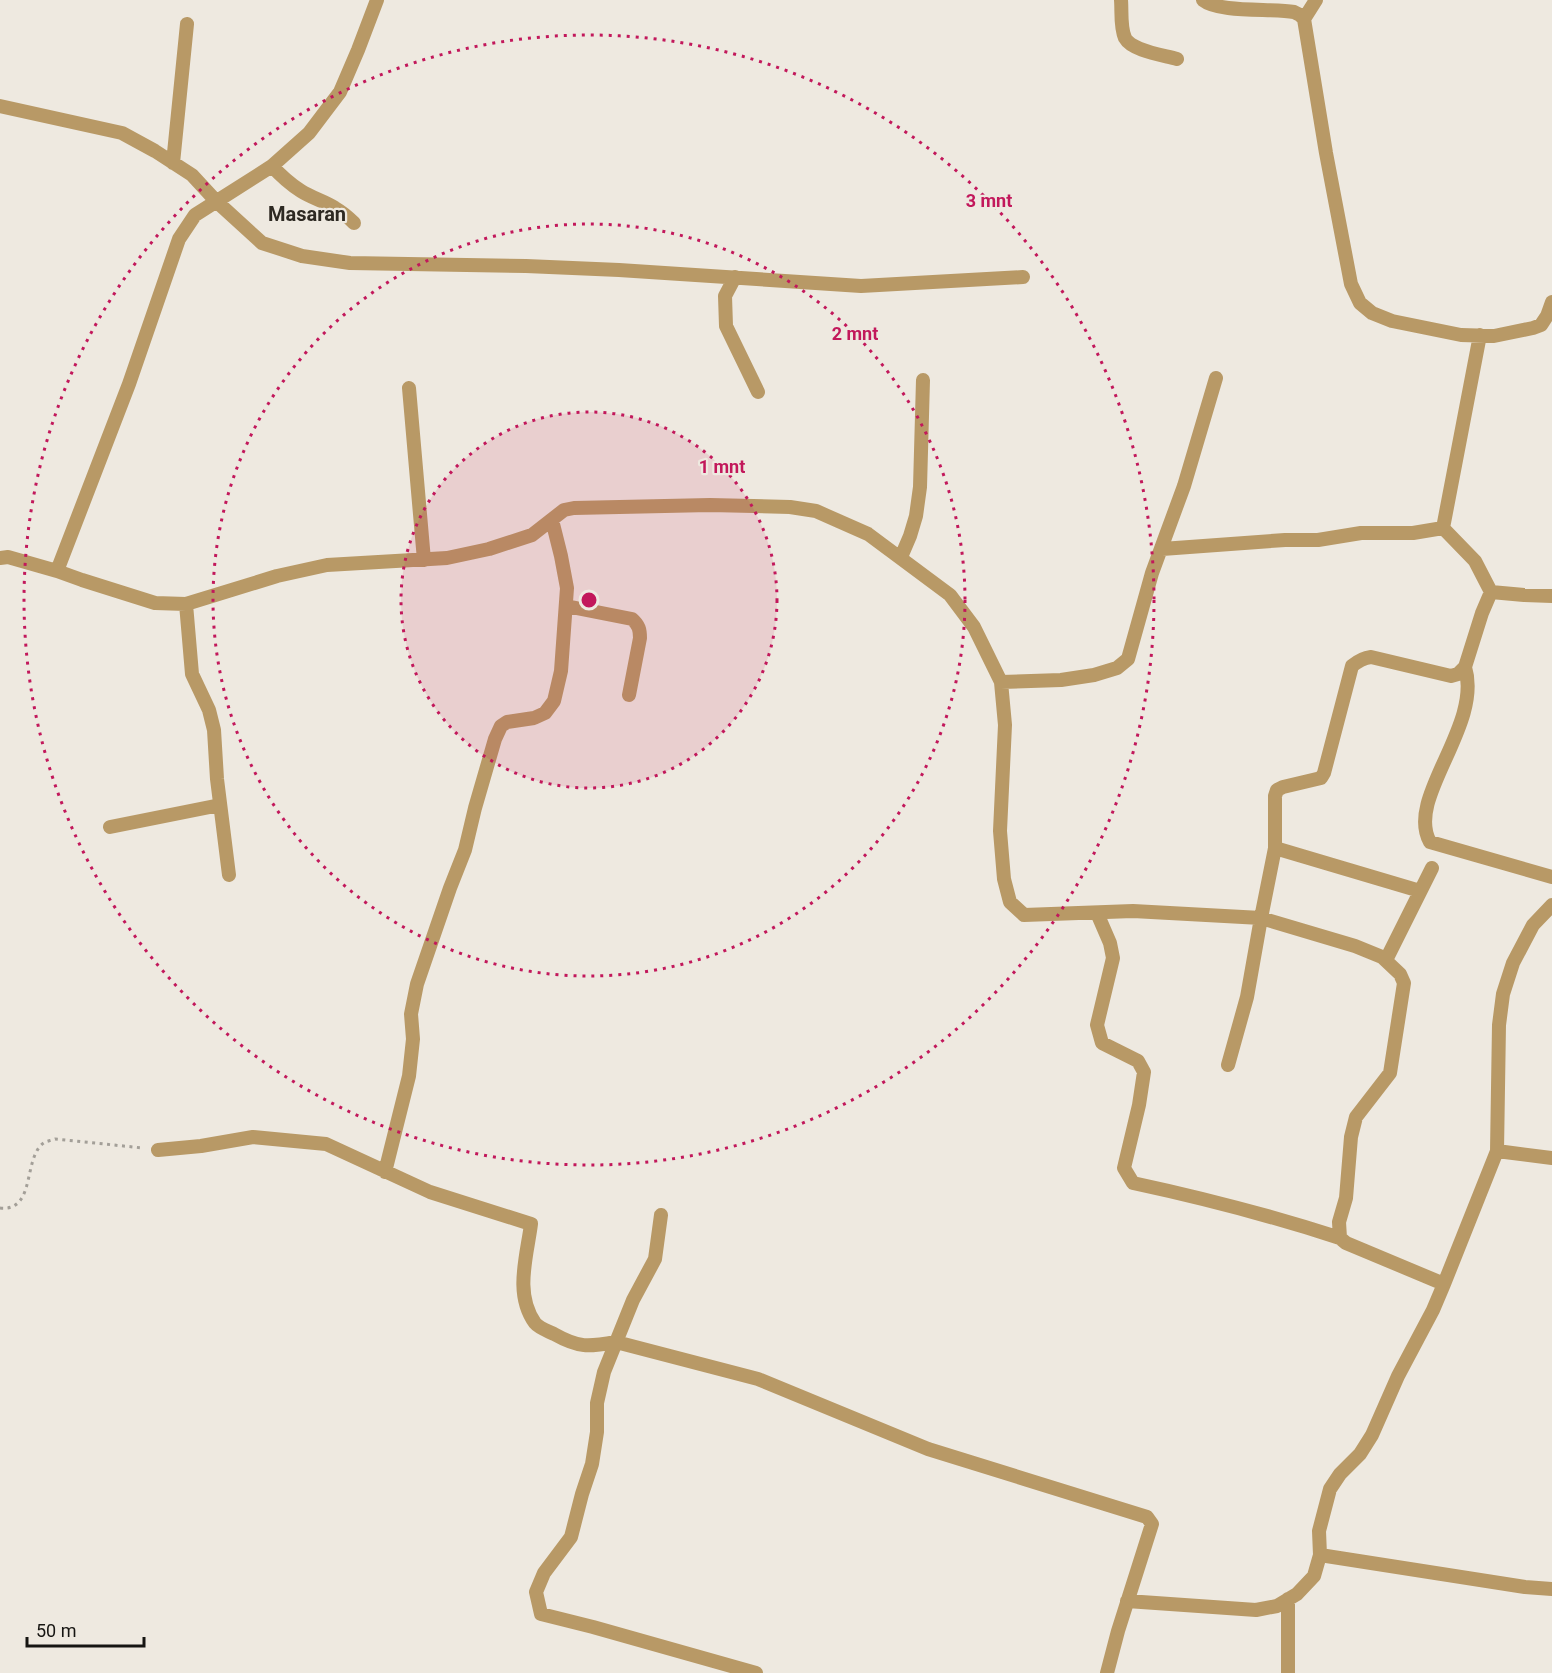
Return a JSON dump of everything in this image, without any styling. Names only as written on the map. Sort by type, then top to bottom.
[{"type":"street","points":[[57,570],[129,384],[179,239],[195,215],[272,166],[309,133],[340,92],[377,0]]},
{"type":"street","points":[[1121,0],[1124,36],[1128,41],[1134,47],[1176,59]]},
{"type":"street","points":[[1203,0],[1207,4],[1224,8],[1294,12],[1304,19],[1351,284],[1360,303],[1372,313],[1392,321],[1461,335],[1494,336],[1541,325],[1552,302]]},
{"type":"street","points":[[1304,19],[1316,0]]},
{"type":"street","points":[[173,163],[187,24]]},
{"type":"street","points":[[0,106],[122,133],[192,175],[216,201],[262,243],[302,256],[350,263],[526,266],[735,276],[861,286],[1023,276]]},
{"type":"street","points":[[272,166],[285,180],[302,192],[332,206],[354,223]]},
{"type":"street","points":[[735,276],[725,296],[726,326],[758,392]]},
{"type":"street","points":[[1443,528],[1480,336]]},
{"type":"street","points":[[1000,682],[1061,680],[1094,675],[1117,668],[1128,659],[1152,573],[1184,486],[1216,378]]},
{"type":"street","points":[[901,557],[916,516],[920,487],[923,380]]},
{"type":"street","points":[[410,388],[424,560]]},
{"type":"street","points":[[0,558],[8,557],[57,570],[155,603],[186,604],[277,576],[327,565],[447,558],[489,549],[532,534],[564,510],[574,507],[710,505],[790,507],[816,511],[868,534],[950,595],[974,627],[1000,682],[1005,725],[1000,831],[1004,879],[1010,902],[1024,915],[1133,911],[1260,918],[1355,946],[1382,957],[1400,974],[1404,983],[1390,1073],[1356,1117],[1351,1137],[1346,1198],[1339,1222],[1340,1238]]},
{"type":"street","points":[[385,1172],[409,1076],[414,1039],[411,1014],[417,984],[465,850],[495,739],[501,726],[507,722],[534,718],[545,713],[554,701],[561,671],[567,588],[552,520]]},
{"type":"street","points":[[1162,549],[1285,540],[1318,540],[1361,533],[1413,532],[1443,528]]},
{"type":"street","points":[[1443,528],[1475,561],[1491,592]]},
{"type":"street","points":[[1491,592],[1524,596],[1552,596]]},
{"type":"street","points":[[1228,1065],[1247,997],[1260,918],[1275,848],[1277,790],[1320,778],[1324,772],[1352,666],[1364,657],[1371,657],[1451,676],[1458,674],[1465,667],[1491,592]]},
{"type":"street","points":[[186,604],[192,675],[209,710],[214,730],[217,779],[229,874]]},
{"type":"street","points":[[566,606],[632,619],[637,624],[640,629],[640,638],[629,695]]},
{"type":"street","points":[[1465,667],[1469,679],[1468,697],[1462,721],[1427,804],[1425,834],[1430,842],[1552,877]]},
{"type":"street","points":[[110,828],[220,805]]},
{"type":"street","points":[[1275,848],[1420,891]]},
{"type":"street","points":[[1386,960],[1432,868]]},
{"type":"street","points":[[1127,1601],[1256,1610],[1277,1606],[1297,1594],[1314,1576],[1320,1555],[1319,1531],[1330,1489],[1340,1474],[1360,1454],[1372,1435],[1398,1376],[1433,1310],[1497,1151],[1499,1025],[1503,994],[1513,963],[1533,925],[1552,904]]},
{"type":"street","points":[[1097,913],[1110,943],[1113,958],[1097,1025],[1102,1043],[1138,1061],[1144,1072],[1139,1105],[1124,1168],[1133,1183],[1187,1194],[1267,1215],[1340,1238],[1346,1243],[1444,1284]]},
{"type":"street","points":[[158,1150],[201,1146],[253,1137],[326,1144],[430,1192],[531,1224],[522,1289],[525,1302],[536,1325],[573,1344],[597,1346],[616,1342],[758,1379],[928,1449],[1147,1517],[1152,1524],[1107,1673]]},
{"type":"street","points":[[1497,1151],[1552,1158]]},
{"type":"street","points":[[661,1215],[656,1259],[633,1300],[604,1372],[597,1403],[597,1432],[592,1464],[571,1537],[544,1573],[536,1592],[541,1614],[593,1626],[756,1673]]},
{"type":"street","points":[[1320,1555],[1503,1584],[1552,1589]]},
{"type":"street","points":[[1288,1599],[1288,1673]]},
{"type":"path","points":[[0,1208],[7,1209],[17,1206],[22,1198],[38,1151],[44,1143],[55,1139],[158,1150]]},
{"type":"district","name":"Masaran","points":[[307,214]]}]
